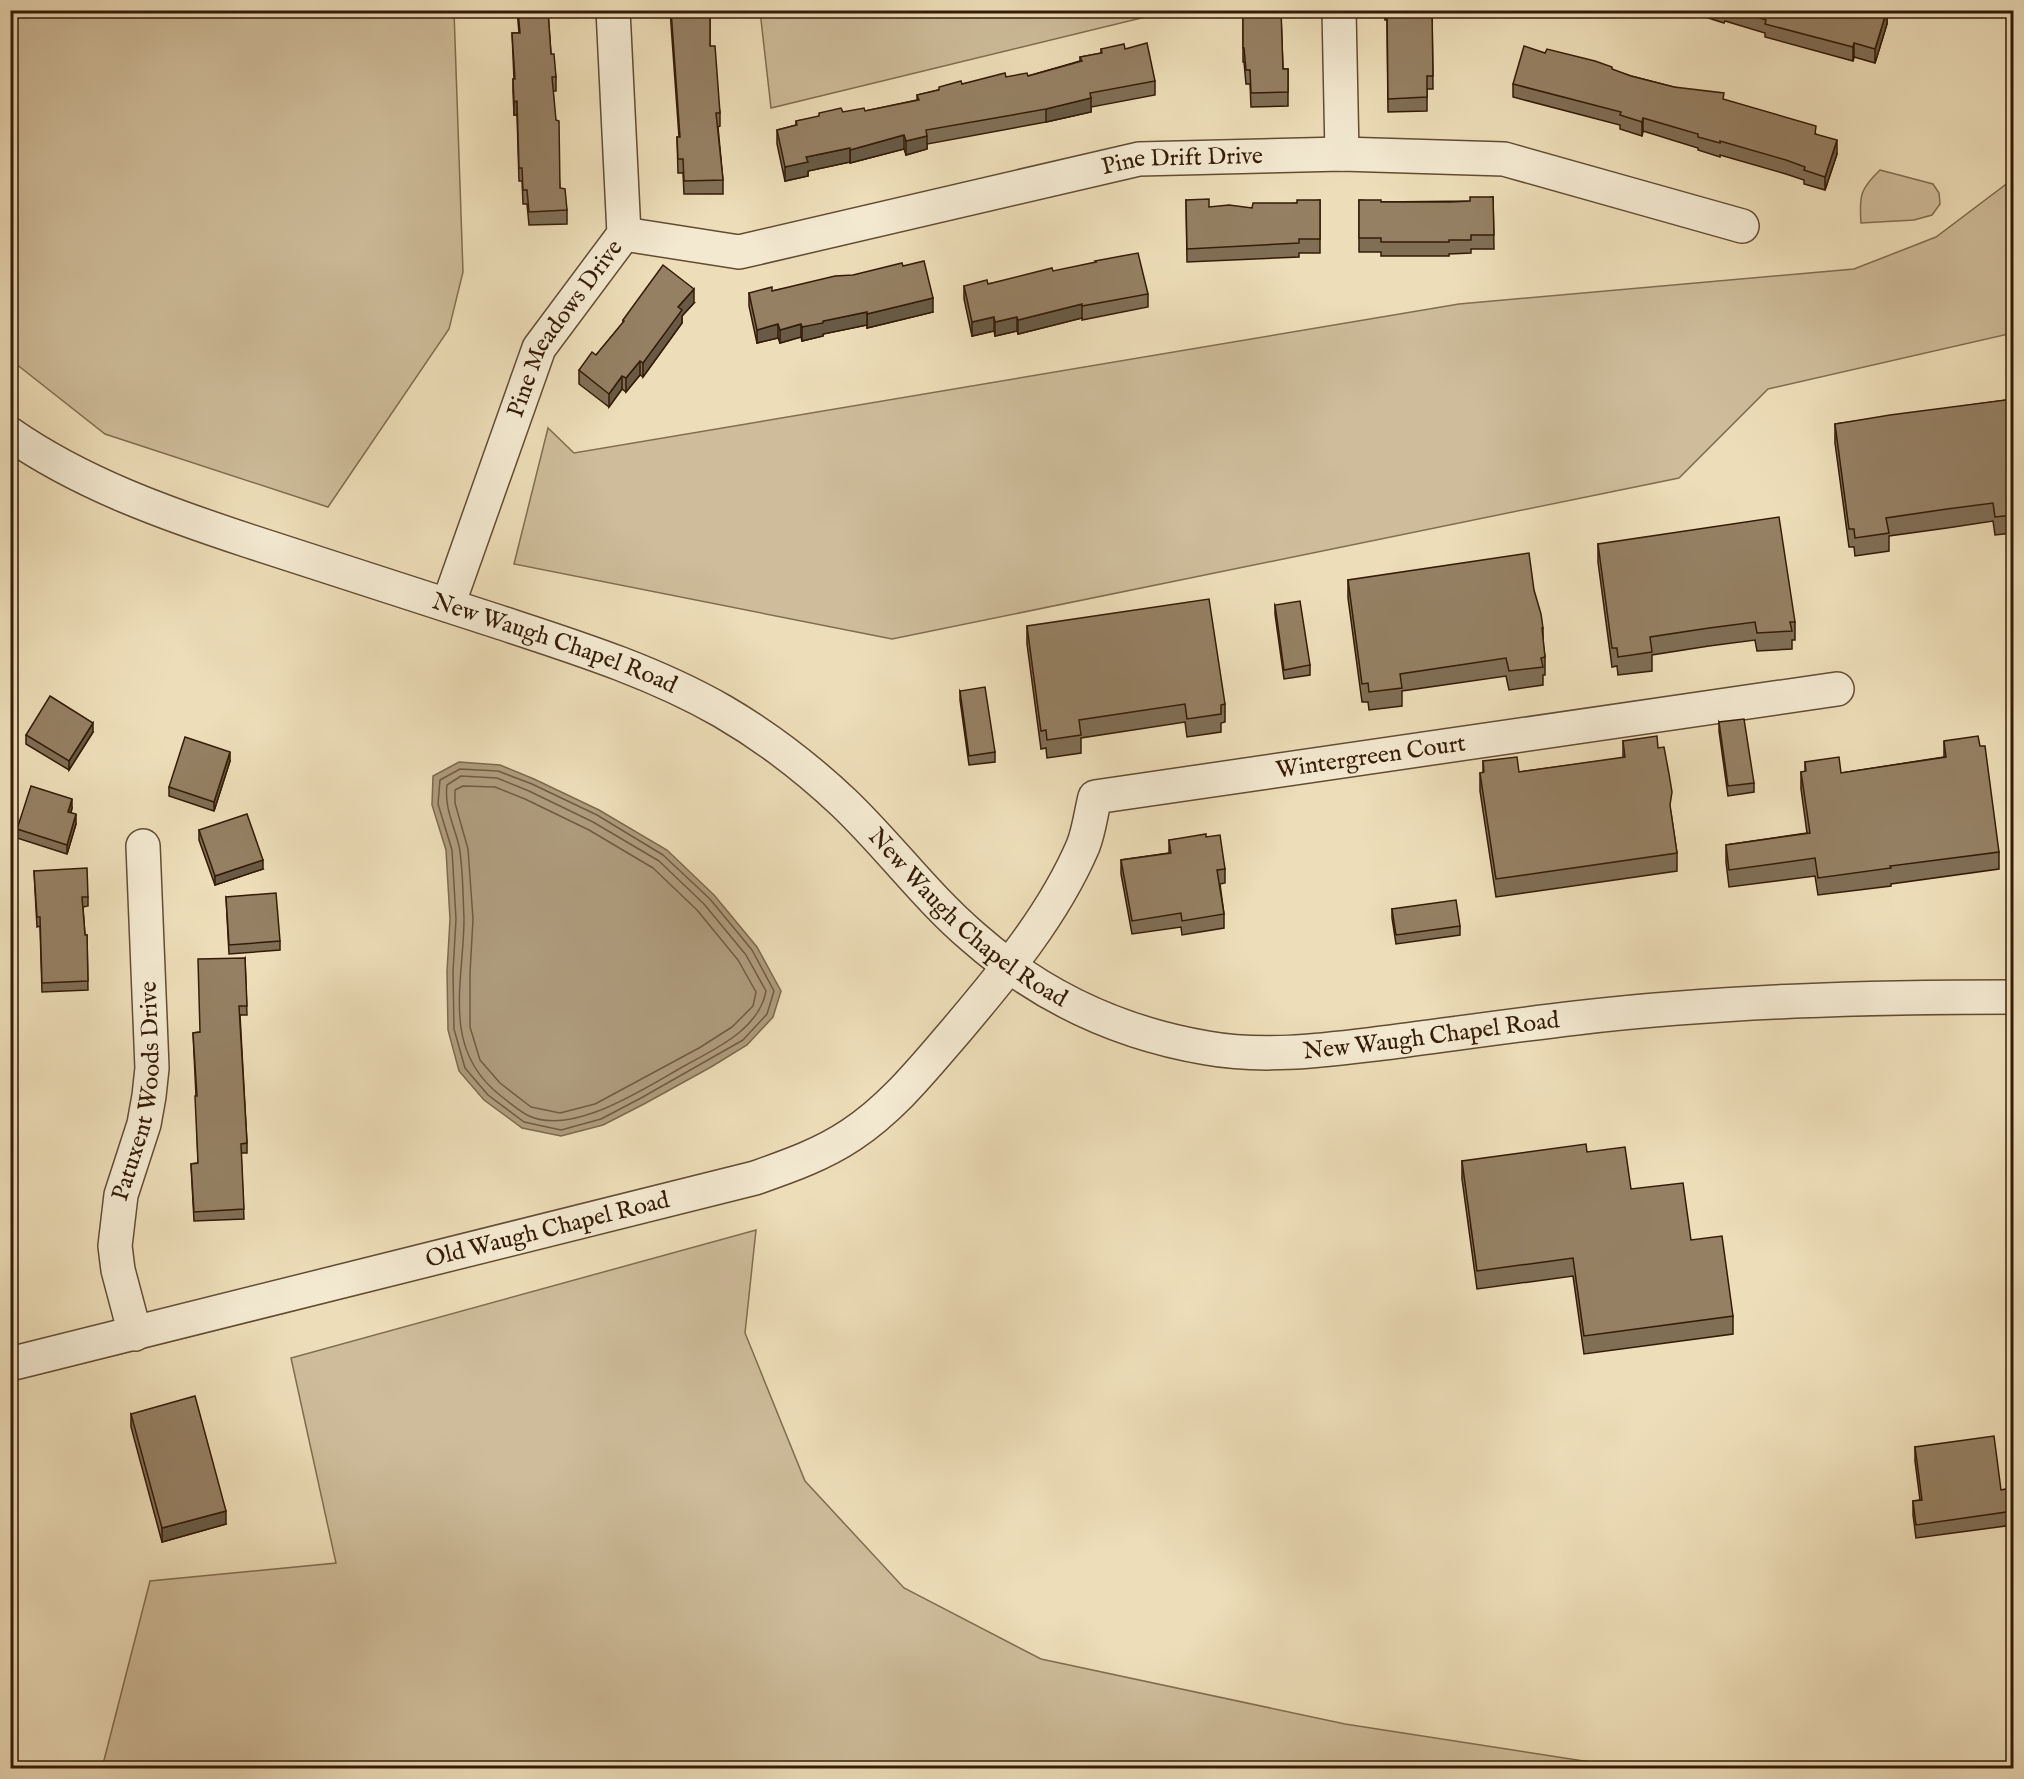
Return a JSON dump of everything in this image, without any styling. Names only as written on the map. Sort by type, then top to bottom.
[{"type":"street","name":"Pine Meadows Drive","points":[[448,605],[539,348],[624,234],[613,10]]},
{"type":"street","points":[[1340,10],[1342,154]]},
{"type":"street","name":"Pine Drift Drive","points":[[624,234],[739,252],[1139,159],[1342,154],[1504,159],[1742,226]]},
{"type":"street","name":"New Waugh Chapel Road","points":[[10,434],[73,471],[132,499],[213,529],[596,654],[667,682],[725,713],[778,748],[842,801],[969,934],[1008,966],[1049,994],[1136,1031],[1210,1049],[1283,1053],[1334,1049],[1582,1017],[1692,1008],[1921,997],[2013,998]]},
{"type":"street","name":"Wintergreen Court","points":[[1008,966],[1037,929],[1064,884],[1084,843],[1095,797],[1838,689]]},
{"type":"street","name":"Patuxent Woods Drive","points":[[135,1334],[118,1270],[115,1246],[121,1195],[144,1124],[152,1068],[142,846]]},
{"type":"street","name":"Old Waugh Chapel Road","points":[[10,1364],[744,1181],[806,1160],[851,1135],[891,1104],[936,1054],[1008,966]]},
{"type":"shaded area","points":[[760,10],[1170,11],[771,108]]},
{"type":"shaded area","points":[[10,11],[454,11],[463,272],[449,329],[328,507],[105,434],[11,360]]},
{"type":"shaded area","points":[[1880,170],[1933,184],[1939,193],[1940,204],[1932,215],[1914,220],[1861,223],[1862,194],[1868,182]]},
{"type":"shaded area","points":[[2013,179],[2013,333],[1768,389],[1679,478],[892,639],[514,564],[548,428],[574,453],[1459,304],[1854,269],[1936,237]]},
{"type":"shaded area","points":[[756,1230],[745,1333],[805,1481],[904,1588],[1041,1659],[1345,1724],[1629,1768],[102,1768],[150,1581],[336,1563],[291,1358]]},
{"type":"water","points":[[459,762],[500,765],[534,779],[599,810],[667,850],[714,895],[757,947],[781,991],[773,1017],[747,1045],[603,1125],[561,1136],[522,1128],[484,1100],[459,1071],[448,1030],[447,972],[450,919],[446,850],[432,805],[433,776]]},
{"type":"building","points":[[518,10],[548,10],[551,54],[554,54],[556,77],[552,77],[556,120],[559,121],[560,188],[565,189],[567,210],[529,212],[527,190],[523,190],[522,168],[519,168],[517,101],[514,102],[513,79],[515,79],[512,33],[520,33]]},
{"type":"building","points":[[671,10],[710,10],[710,46],[715,46],[720,113],[716,113],[723,180],[684,181],[683,159],[678,159],[677,137],[680,137]]},
{"type":"building","points":[[1243,10],[1281,10],[1283,69],[1288,69],[1288,92],[1251,93],[1250,70],[1246,70],[1243,48]]},
{"type":"building","points":[[1387,10],[1432,10],[1433,76],[1427,76],[1427,97],[1388,99]]},
{"type":"building","points":[[1736,10],[1887,10],[1875,49],[1854,43],[1853,47],[1765,24],[1766,20]]},
{"type":"building","points":[[1147,43],[1155,81],[1090,93],[1091,98],[1046,109],[926,130],[927,136],[906,141],[904,135],[850,150],[850,148],[806,157],[808,162],[785,167],[777,130],[797,125],[796,121],[819,116],[819,113],[841,108],[843,112],[864,108],[865,111],[919,100],[917,95],[939,90],[939,87],[961,81],[962,84],[1005,73],[1006,77],[1027,73],[1028,76],[1082,61],[1080,57],[1102,53],[1101,49],[1124,44],[1125,49]]},
{"type":"building","points":[[1524,46],[1545,53],[1547,49],[1595,61],[1631,76],[1674,87],[1724,93],[1723,99],[1816,126],[1815,134],[1837,140],[1825,177],[1804,170],[1805,167],[1786,160],[1698,137],[1698,134],[1643,118],[1642,122],[1620,115],[1621,112],[1513,84]]},
{"type":"building","points":[[1470,197],[1493,197],[1494,235],[1471,235],[1471,240],[1449,240],[1449,242],[1381,242],[1381,238],[1359,238],[1359,200],[1451,202],[1470,201]]},
{"type":"building","points":[[1209,199],[1209,207],[1229,205],[1252,208],[1253,203],[1297,203],[1297,200],[1320,200],[1320,239],[1299,239],[1299,243],[1187,249],[1186,200]]},
{"type":"building","points":[[1138,253],[1148,294],[1082,306],[1082,304],[1018,320],[1017,317],[995,322],[994,317],[972,322],[964,286],[987,280],[988,284],[1052,268],[1053,271]]},
{"type":"building","points":[[924,261],[933,298],[802,327],[801,324],[780,330],[778,324],[757,330],[749,293],[772,287],[772,291],[835,276],[853,275],[902,263],[903,266]]},
{"type":"building","points":[[663,265],[694,289],[678,307],[682,310],[643,363],[640,361],[626,378],[622,376],[609,394],[579,370],[592,352],[596,355],[624,321]]},
{"type":"building","points":[[2013,399],[2013,515],[1995,517],[1993,503],[1947,509],[1886,518],[1889,533],[1855,538],[1854,529],[1849,529],[1835,424]]},
{"type":"building","points":[[1779,517],[1795,622],[1790,622],[1792,631],[1757,633],[1755,622],[1709,628],[1650,637],[1652,652],[1618,657],[1617,648],[1612,648],[1598,544]]},
{"type":"building","points":[[1529,553],[1534,590],[1543,628],[1545,657],[1541,658],[1543,667],[1509,671],[1506,658],[1400,674],[1402,688],[1369,692],[1368,683],[1362,684],[1348,580]]},
{"type":"building","points":[[1209,599],[1225,704],[1221,705],[1221,714],[1187,719],[1185,704],[1079,720],[1081,735],[1047,740],[1046,730],[1041,731],[1027,626]]},
{"type":"building","points":[[1300,601],[1310,665],[1284,670],[1275,605]]},
{"type":"building","points":[[985,687],[995,752],[969,756],[960,691]]},
{"type":"building","points":[[50,696],[93,723],[69,761],[26,735]]},
{"type":"building","points":[[1744,719],[1754,783],[1728,786],[1719,722]]},
{"type":"building","points":[[1657,736],[1658,748],[1664,747],[1669,774],[1672,792],[1670,805],[1677,853],[1496,879],[1480,773],[1484,772],[1483,761],[1517,757],[1519,772],[1625,757],[1623,741]]},
{"type":"building","points":[[1978,736],[1980,746],[1985,746],[1999,852],[1818,878],[1815,858],[1729,870],[1726,845],[1810,833],[1801,772],[1806,771],[1805,762],[1839,757],[1841,773],[1946,757],[1944,741]]},
{"type":"building","points":[[185,737],[230,752],[214,802],[169,787]]},
{"type":"building","points":[[31,786],[72,799],[68,812],[76,814],[67,845],[17,829]]},
{"type":"building","points":[[247,814],[263,860],[215,876],[199,830]]},
{"type":"building","points":[[1206,834],[1206,837],[1220,835],[1225,869],[1217,870],[1224,914],[1182,921],[1181,913],[1132,921],[1121,860],[1171,853],[1169,840]]},
{"type":"building","points":[[87,868],[88,897],[82,897],[85,935],[87,935],[88,981],[42,983],[40,917],[37,917],[34,871]]},
{"type":"building","points":[[276,893],[280,941],[229,945],[226,897]]},
{"type":"building","points":[[1456,900],[1460,926],[1396,935],[1392,909]]},
{"type":"building","points":[[245,958],[247,1006],[239,1006],[247,1143],[241,1144],[244,1209],[194,1212],[191,1164],[198,1163],[193,1033],[200,1032],[198,959]]},
{"type":"building","points":[[1586,1144],[1587,1152],[1625,1147],[1631,1189],[1683,1183],[1691,1240],[1722,1236],[1733,1316],[1584,1336],[1573,1258],[1477,1271],[1462,1161]]},
{"type":"building","points":[[195,1396],[226,1511],[162,1528],[131,1414]]},
{"type":"building","points":[[1994,1436],[2001,1490],[2013,1488],[2013,1511],[1916,1525],[1913,1501],[1922,1500],[1915,1447]]}]
